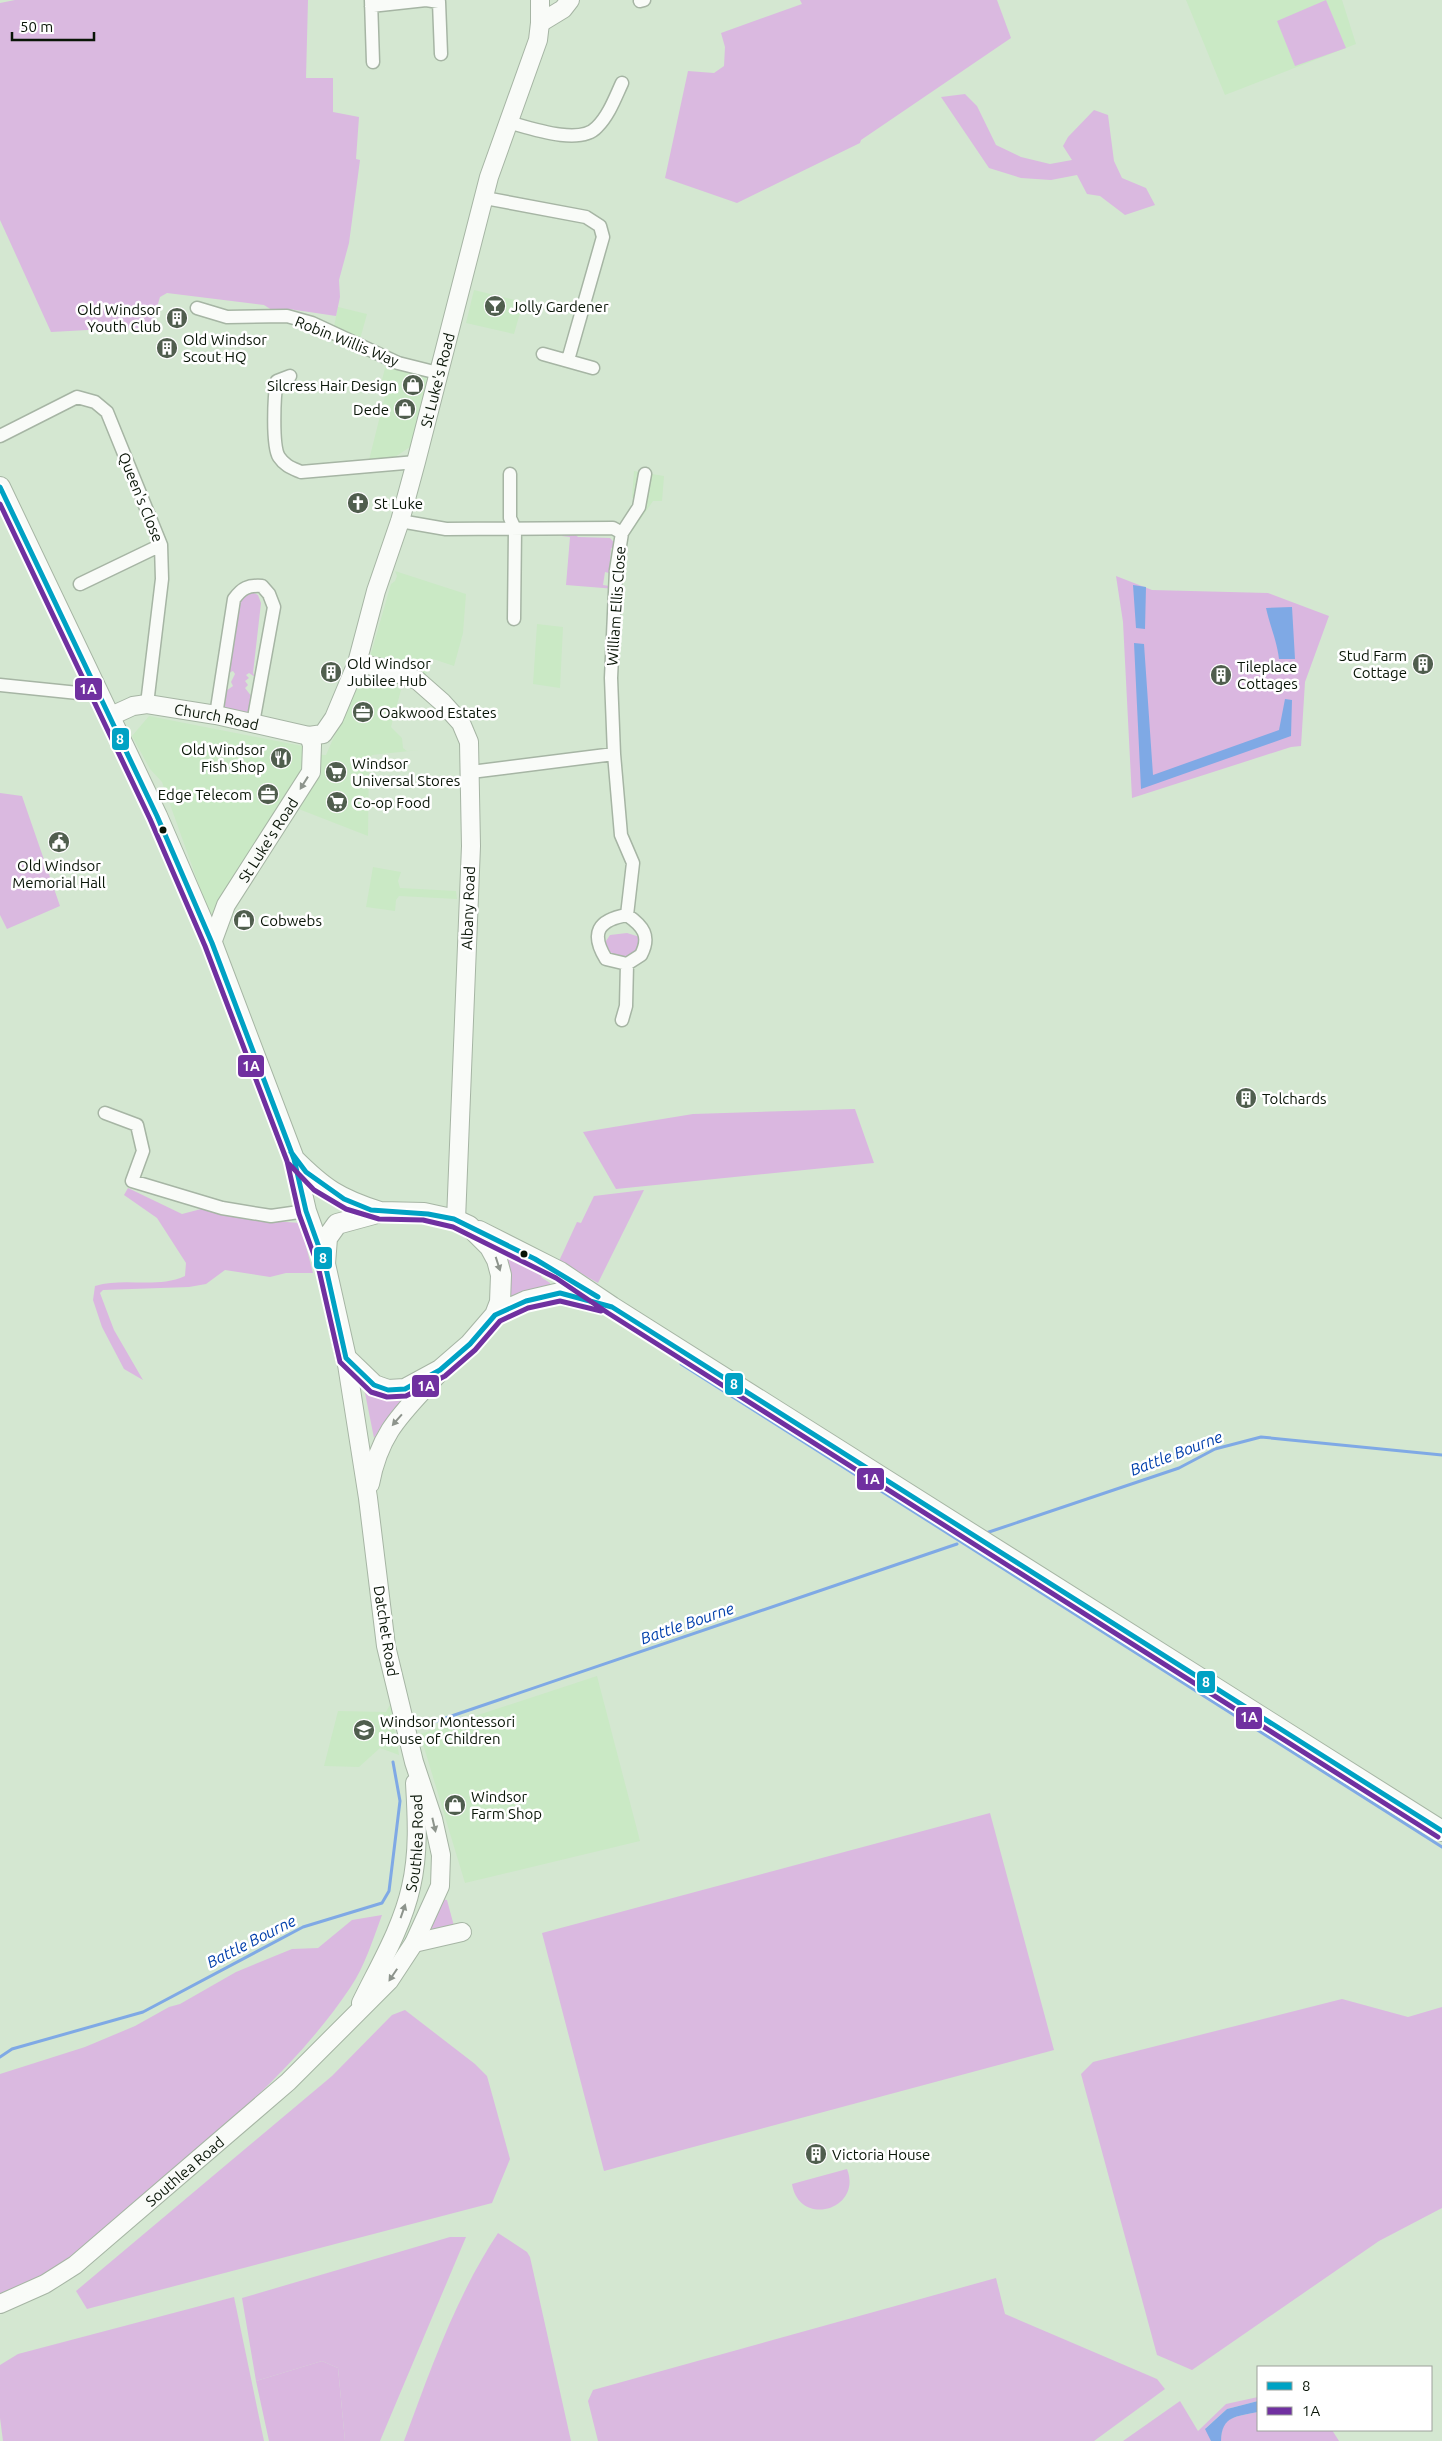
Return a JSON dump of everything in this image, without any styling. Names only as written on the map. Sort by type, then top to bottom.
[{"type":"main road","name":"St Luke's Road","points":[[212,943],[226,905],[311,772],[312,746],[316,735],[334,718],[356,663],[376,591],[400,521],[489,177],[538,40],[540,0]]},
{"type":"main road","points":[[540,22],[563,9],[570,0]]},
{"type":"main road","points":[[0,487],[158,816],[212,943],[294,1159],[306,1211],[325,1264],[346,1358],[368,1381],[388,1390],[405,1389],[440,1370],[470,1344],[495,1315],[500,1302],[501,1275],[497,1260],[490,1247],[462,1223]]},
{"type":"main road","name":"Albany Road","points":[[356,663],[382,668],[416,680],[442,702],[460,723],[469,742],[471,846],[462,1223]]},
{"type":"main road","name":"Church Road","points":[[111,716],[133,706],[147,704],[216,715],[316,735]]},
{"type":"main road","points":[[294,1159],[319,1184],[349,1202],[381,1212],[424,1213],[462,1223],[560,1272],[612,1307],[1442,1831]]},
{"type":"main road","points":[[325,1264],[327,1238],[337,1224],[381,1212]]},
{"type":"main road","points":[[495,1315],[526,1301],[560,1294],[612,1307]]},
{"type":"main road","name":"Datchet Road","points":[[346,1358],[368,1498],[386,1646],[414,1762]]},
{"type":"main road","name":"Datchet Road","points":[[368,1498],[380,1444],[390,1428],[440,1370]]},
{"type":"main road","name":"Southlea Road","points":[[0,2304],[45,2284],[75,2265],[261,2106],[354,2018],[389,1982],[414,1943],[440,1886],[441,1855],[433,1819],[414,1762]]},
{"type":"main road","name":"Southlea Road","points":[[354,2018],[396,1932],[412,1886],[417,1829],[414,1762]]},
{"type":"main road","points":[[412,1886],[440,1886]]},
{"type":"main road","points":[[414,1943],[462,1932]]},
{"type":"street","points":[[373,62],[371,3],[426,0],[439,2],[442,54]]},
{"type":"street","points":[[508,122],[563,135],[581,136],[596,128],[608,112],[622,83]]},
{"type":"street","points":[[485,198],[586,217],[600,226],[603,237],[568,360]]},
{"type":"street","name":"Robin Willis Way","points":[[197,308],[227,317],[287,316],[312,323],[398,363],[438,373]]},
{"type":"street","points":[[543,354],[593,368]]},
{"type":"street","points":[[290,376],[277,381],[274,397],[277,455],[285,466],[301,472],[416,462]]},
{"type":"street","name":"Queen's Close","points":[[0,436],[77,397],[95,402],[107,412],[161,545],[162,579],[147,704]]},
{"type":"street","points":[[510,474],[510,518],[514,529],[514,619]]},
{"type":"street","points":[[622,533],[639,507],[645,474]]},
{"type":"street","name":"William Ellis Close","points":[[400,521],[446,529],[613,528],[622,533],[616,570],[611,678],[620,835],[633,863],[627,915]]},
{"type":"street","points":[[80,584],[161,545]]},
{"type":"street","points":[[216,715],[234,599],[241,590],[250,585],[262,586],[269,594],[274,607],[252,723]]},
{"type":"street","points":[[0,685],[88,694],[100,692]]},
{"type":"street","points":[[470,772],[614,754]]},
{"type":"street","points":[[627,915],[642,926],[646,938],[641,955],[627,964],[606,959],[598,946],[598,938],[601,927],[610,918],[627,915]]},
{"type":"street","points":[[622,1020],[626,1006],[627,964]]},
{"type":"street","points":[[105,1113],[137,1125],[143,1151],[132,1181],[222,1208],[271,1216],[306,1211]]},
{"type":"shaded area","points":[[15,0],[308,0],[306,78],[333,78],[333,112],[359,117],[356,159],[360,160],[349,243],[339,280],[340,297],[336,316],[289,309],[288,316],[280,315],[264,305],[167,293],[160,297],[150,331],[124,328],[51,332],[0,220],[0,3]]},
{"type":"shaded area","points":[[800,0],[997,0],[1011,38],[861,140],[860,143],[737,203],[665,178],[688,71],[714,73],[724,66],[725,47],[721,33],[802,4]]},
{"type":"shaded area","points":[[1186,0],[1342,0],[1356,44],[1225,95]]},
{"type":"shaded area","points":[[1326,0],[1346,48],[1295,66],[1277,21]]},
{"type":"shaded area","points":[[965,94],[977,106],[996,145],[1021,157],[1050,164],[1072,160],[1063,146],[1068,137],[1094,110],[1108,115],[1114,161],[1122,178],[1146,188],[1155,205],[1125,215],[1100,196],[1087,194],[1077,175],[1051,180],[1021,178],[989,168],[941,97]]},
{"type":"shaded area","points":[[474,290],[523,302],[514,334],[466,323]]},
{"type":"shaded area","points":[[338,307],[367,314],[359,343],[333,331]]},
{"type":"shaded area","points":[[391,364],[433,377],[416,443],[395,457],[369,460],[385,396],[381,384],[385,368]]},
{"type":"shaded area","points":[[634,471],[664,476],[662,501],[653,501],[631,533],[625,524],[640,499],[632,498]]},
{"type":"shaded area","points":[[563,533],[575,534],[578,537],[610,538],[617,546],[617,549],[611,548],[609,573],[605,572],[603,585],[616,587],[616,589],[566,585],[570,537],[562,536]]},
{"type":"shaded area","points":[[395,571],[466,594],[463,633],[454,666],[433,659],[423,681],[370,657],[391,584],[397,576]]},
{"type":"shaded area","points":[[1116,576],[1152,590],[1268,593],[1329,616],[1305,682],[1301,746],[1291,747],[1132,798],[1123,622]]},
{"type":"shaded area","points":[[250,591],[258,595],[261,603],[253,673],[255,677],[249,673],[246,675],[249,678],[245,681],[248,685],[245,688],[252,697],[250,709],[246,713],[226,711],[223,705],[223,693],[233,686],[231,682],[235,674],[233,671],[226,674],[229,671],[238,601]]},
{"type":"shaded area","points":[[537,624],[563,627],[560,688],[533,684]]},
{"type":"shaded area","points":[[358,682],[394,686],[401,690],[391,727],[402,738],[403,748],[407,751],[419,750],[372,755],[369,759],[368,836],[296,808],[279,804],[235,885],[210,916],[162,782],[150,769],[132,736],[149,716],[302,746],[307,754],[326,755]]},
{"type":"shaded area","points":[[0,793],[22,796],[60,906],[7,929],[0,915]]},
{"type":"shaded area","points":[[373,867],[401,872],[398,881],[400,888],[456,891],[457,899],[399,896],[396,900],[395,911],[366,907]]},
{"type":"shaded area","points":[[627,933],[643,938],[639,956],[621,957],[605,950],[606,941],[610,935]]},
{"type":"shaded area","points":[[855,1109],[874,1163],[616,1189],[583,1132],[693,1114]]},
{"type":"shaded area","points":[[128,1188],[182,1214],[209,1207],[259,1220],[300,1223],[313,1273],[286,1273],[270,1277],[225,1270],[206,1284],[189,1287],[103,1290],[100,1293],[114,1330],[143,1380],[124,1369],[102,1327],[93,1300],[95,1286],[118,1282],[152,1283],[174,1280],[185,1276],[186,1263],[157,1218],[124,1195]]},
{"type":"shaded area","points":[[644,1190],[598,1283],[559,1261],[577,1222],[581,1223],[594,1196]]},
{"type":"shaded area","points":[[498,1253],[509,1258],[511,1254],[543,1273],[541,1277],[550,1283],[551,1290],[507,1303]]},
{"type":"shaded area","points":[[364,1388],[400,1397],[403,1401],[384,1422],[374,1438]]},
{"type":"shaded area","points":[[597,1676],[640,1841],[465,1883],[420,1734]]},
{"type":"shaded area","name":"Windsor Montessori House of Children","points":[[391,1703],[399,1755],[380,1748],[359,1767],[324,1766],[338,1711],[386,1712]]},
{"type":"shaded area","points":[[990,1813],[1054,2050],[604,2171],[542,1933]]},
{"type":"shaded area","points":[[441,1899],[447,1900],[454,1926],[426,1934]]},
{"type":"shaded area","points":[[382,1915],[364,1962],[350,1988],[308,2043],[260,2093],[121,2217],[64,2263],[22,2287],[0,2296],[0,2074],[85,2047],[135,2026],[169,2007],[180,2004],[236,1972],[292,1949],[318,1948],[352,1920]]},
{"type":"shaded area","points":[[1342,1999],[1408,2017],[1442,2007],[1442,2208],[1379,2241],[1192,2370],[1157,2355],[1081,2074],[1093,2062]]},
{"type":"shaded area","points":[[405,2010],[475,2064],[487,2076],[510,2159],[492,2203],[87,2309],[76,2291],[332,2076],[392,2015]]},
{"type":"shaded area","points":[[847,2169],[850,2183],[846,2195],[838,2203],[828,2208],[817,2209],[806,2206],[797,2198],[792,2184]]},
{"type":"shaded area","points":[[498,2233],[527,2252],[530,2257],[571,2441],[404,2441],[445,2334],[469,2282]]},
{"type":"shaded area","points":[[450,2237],[466,2237],[380,2441],[345,2441],[338,2368],[322,2361],[256,2381],[242,2298]]},
{"type":"shaded area","points":[[996,2278],[1005,2314],[1157,2379],[1165,2389],[1094,2441],[598,2441],[588,2401],[593,2390]]},
{"type":"shaded area","points":[[234,2297],[264,2441],[3,2441],[0,2418],[0,2365],[18,2354]]},
{"type":"shaded area","points":[[322,2361],[338,2368],[345,2441],[269,2441],[256,2381]]},
{"type":"shaded area","points":[[1257,2397],[1257,2401],[1227,2409],[1206,2428],[1211,2441],[1123,2441],[1180,2401],[1198,2431],[1226,2404]]},
{"type":"shaded area","points":[[1257,2412],[1257,2431],[1333,2431],[1339,2441],[1221,2441],[1224,2426],[1231,2419]]},
{"type":"water","points":[[1133,585],[1146,587],[1145,629],[1136,628]]},
{"type":"water","points":[[1292,607],[1295,659],[1279,659],[1266,608]]},
{"type":"water","points":[[1134,643],[1144,644],[1153,775],[1279,730],[1285,699],[1292,700],[1291,736],[1141,789]]},
{"type":"water","points":[[1257,2401],[1257,2412],[1237,2417],[1227,2422],[1222,2432],[1221,2441],[1211,2441],[1205,2429],[1227,2409]]},
{"type":"waterway","points":[[681,1364],[1442,1847]]},
{"type":"waterway","name":"Battle Bourne","points":[[986,1533],[1179,1468],[1215,1449],[1261,1437],[1442,1455]]},
{"type":"waterway","name":"Battle Bourne","points":[[425,1725],[957,1544]]},
{"type":"waterway","name":"Battle Bourne","points":[[0,2057],[12,2049],[143,2012],[303,1927],[382,1903],[389,1891],[400,1801],[393,1762]]},
{"type":"transit line","name":"8","points":[[0,487],[157,816],[212,943],[294,1159],[306,1211],[325,1264],[346,1358],[374,1385],[388,1390],[405,1389],[440,1370],[470,1344],[495,1315],[526,1301],[560,1293],[612,1307],[1442,1831]]},
{"type":"transit line","name":"1A","points":[[0,504],[150,819],[205,946],[287,1161],[299,1214],[318,1266],[340,1362],[371,1392],[387,1397],[406,1396],[445,1376],[475,1350],[500,1321],[528,1308],[560,1301],[601,1311]]},
{"type":"transit line","name":"8","points":[[291,1152],[306,1172],[344,1199],[371,1210],[428,1214],[454,1219],[535,1259],[598,1297]]},
{"type":"transit line","name":"1A","points":[[289,1164],[314,1190],[346,1209],[379,1219],[423,1220],[453,1227],[556,1278],[608,1313],[1438,1837]]},
{"type":"place","name":"Jolly Gardener","points":[[495,306]]},
{"type":"place","name":"Old Windsor Youth Club","points":[[177,318]]},
{"type":"place","name":"Old Windsor Scout HQ","points":[[167,348]]},
{"type":"place","name":"Silcress Hair Design","points":[[413,385]]},
{"type":"place","name":"Dede","points":[[405,409]]},
{"type":"place","name":"St Luke","points":[[358,503]]},
{"type":"place","name":"Stud Farm Cottage","points":[[1423,664]]},
{"type":"place","name":"Old Windsor Jubilee Hub","points":[[331,672]]},
{"type":"place","name":"Tileplace Cottages","points":[[1221,675]]},
{"type":"place","name":"Oakwood Estates","points":[[363,712]]},
{"type":"place","name":"Old Windsor Fish Shop","points":[[281,758]]},
{"type":"place","name":"Windsor Universal Stores","points":[[336,772]]},
{"type":"place","name":"Edge Telecom","points":[[268,794]]},
{"type":"place","name":"Co-op Food","points":[[337,802]]},
{"type":"place","name":"Old Windsor Memorial Hall","points":[[59,842]]},
{"type":"place","name":"Cobwebs","points":[[244,920]]},
{"type":"place","name":"Tolchards","points":[[1246,1098]]},
{"type":"place","name":"Windsor Montessori House of Children","points":[[364,1730]]},
{"type":"place","name":"Windsor Farm Shop","points":[[455,1805]]},
{"type":"place","name":"Victoria House","points":[[816,2154]]}]
